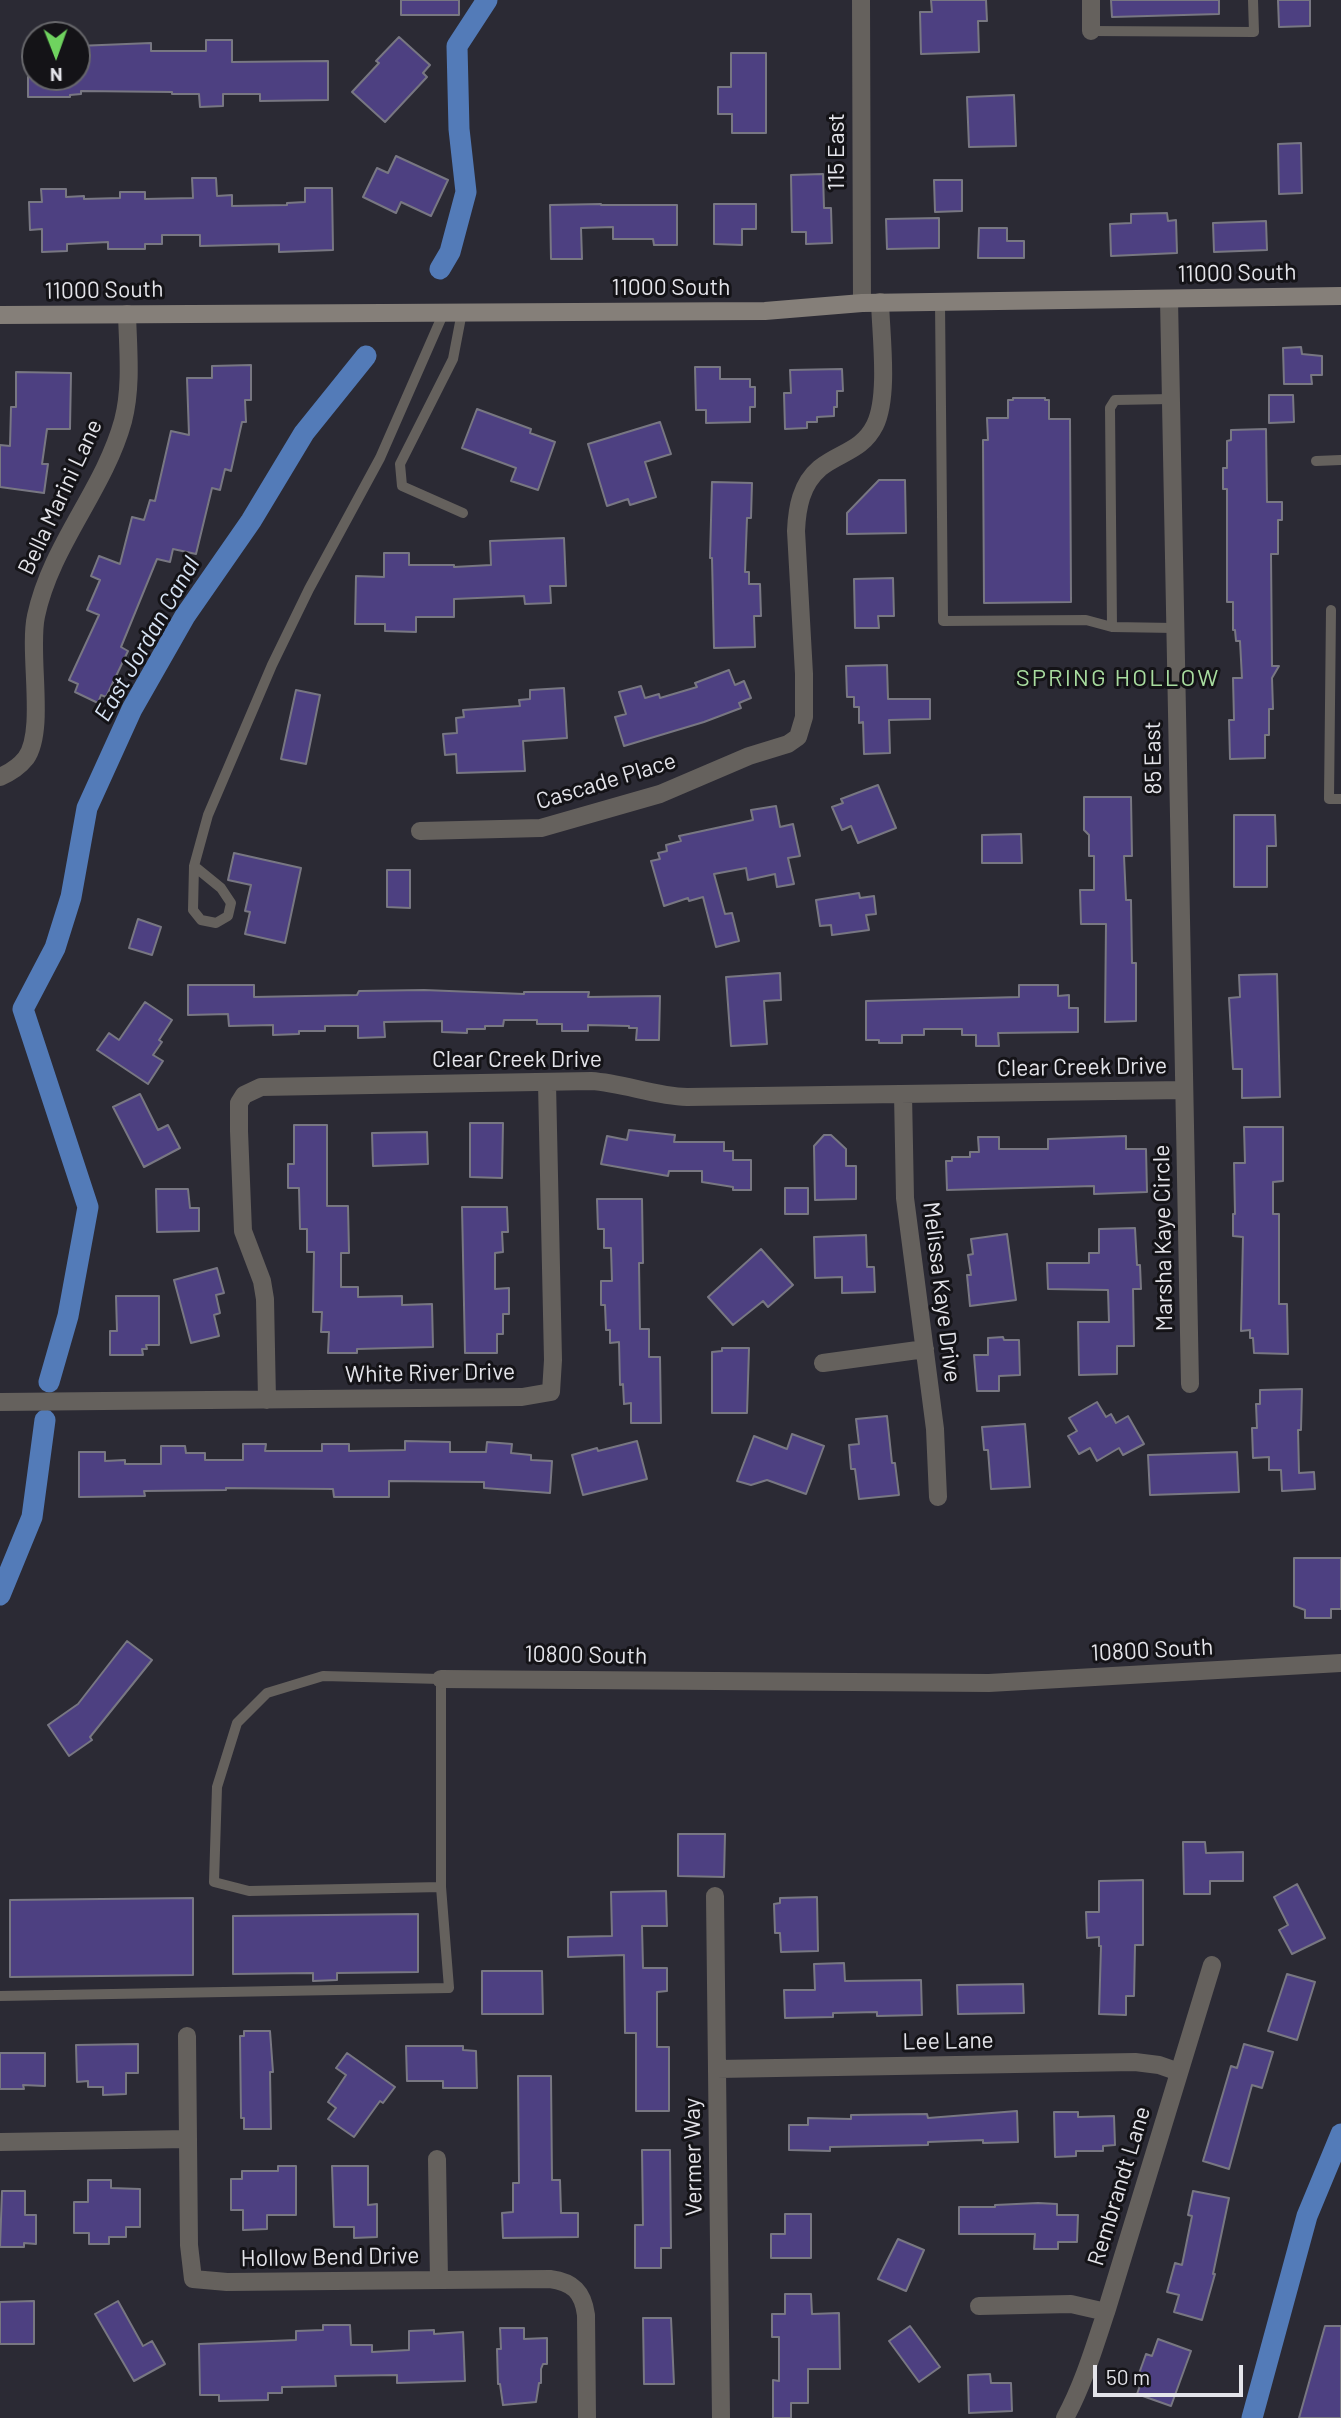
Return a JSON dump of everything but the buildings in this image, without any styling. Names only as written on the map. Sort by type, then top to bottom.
[{"type":"street","name":"115 East","points":[[798,737],[804,717],[796,531],[801,496],[809,480],[821,467],[864,441],[881,410],[883,392],[871,303],[861,0]]},
{"type":"street","points":[[1091,0],[1091,31]]},
{"type":"street","name":"11000 South","points":[[0,316],[765,311],[871,303],[1341,296]]},
{"type":"street","name":"85 East","points":[[1169,299],[1184,1090]]},
{"type":"street","name":"Bella Marini Lane","points":[[3,776],[25,760],[34,735],[35,622],[45,581],[108,460],[124,418],[127,393],[127,314]]},
{"type":"street","name":"Cascade Place","points":[[420,831],[541,828],[660,794],[749,755],[788,744],[798,737]]},
{"type":"street","name":"Clear Creek Drive","points":[[267,1400],[265,1299],[262,1281],[246,1239],[241,1212],[239,1103],[244,1096],[261,1087],[607,1082],[672,1097],[1184,1090]]},
{"type":"street","name":"White River Drive","points":[[0,1402],[522,1397],[551,1392],[553,1360],[548,1083]]},
{"type":"street","name":"Marsha Kaye Circle","points":[[1184,1090],[1190,1384]]},
{"type":"street","name":"Melissa Kaye Drive","points":[[903,1094],[905,1198],[935,1429],[938,1497]]},
{"type":"street","points":[[822,1363],[925,1349]]},
{"type":"street","name":"10800 South","points":[[441,1679],[989,1684],[1341,1664]]},
{"type":"street","name":"Vermer Way","points":[[715,1896],[720,2418]]},
{"type":"street","name":"Rembrandt Lane","points":[[1065,2418],[1084,2378],[1106,2312],[1212,1965]]},
{"type":"street","name":"Hollow Bend Drive","points":[[187,2036],[189,2245],[193,2279],[227,2282],[563,2281],[575,2287],[584,2300],[587,2418]]},
{"type":"street","name":"Lee Lane","points":[[717,2069],[1135,2063],[1159,2065],[1179,2072]]},
{"type":"street","points":[[0,2142],[188,2139]]},
{"type":"street","points":[[437,2159],[439,2280]]},
{"type":"street","points":[[979,2306],[1071,2304],[1106,2312]]},
{"type":"lane","points":[[1091,31],[1254,32],[1253,0]]},
{"type":"lane","points":[[940,302],[943,621],[1086,620],[1112,628],[1175,628]]},
{"type":"lane","points":[[453,312],[453,359],[400,464],[402,486],[463,513]]},
{"type":"lane","points":[[194,866],[221,888],[231,903],[228,916],[216,923],[201,920],[193,910],[194,866],[208,815],[272,665],[309,589],[380,458],[453,312]]},
{"type":"lane","points":[[1112,628],[1110,408],[1115,400],[1171,399]]},
{"type":"lane","points":[[1316,461],[1341,460]]},
{"type":"lane","points":[[1331,610],[1335,743],[1329,799],[1341,799]]},
{"type":"lane","name":"10800 South","points":[[441,1679],[323,1676],[267,1693],[237,1723],[217,1787],[214,1882],[249,1891],[441,1887]]},
{"type":"lane","points":[[0,1995],[449,1988],[441,1887],[441,1679]]},
{"type":"waterway","name":"East Jordan Canal","points":[[440,269],[450,252],[466,192],[459,129],[457,46],[487,0]]},
{"type":"waterway","name":"East Jordan Canal","points":[[49,1382],[68,1316],[88,1207],[23,1009],[55,948],[71,897],[87,808],[132,709],[185,616],[251,521],[304,433],[366,356]]},
{"type":"waterway","name":"East Jordan Canal","points":[[0,1595],[32,1517],[45,1420]]},
{"type":"waterway","points":[[1252,2418],[1307,2216],[1341,2134]]},
{"type":"district","name":"SPRING HOLLOW","points":[[1118,678]]}]
